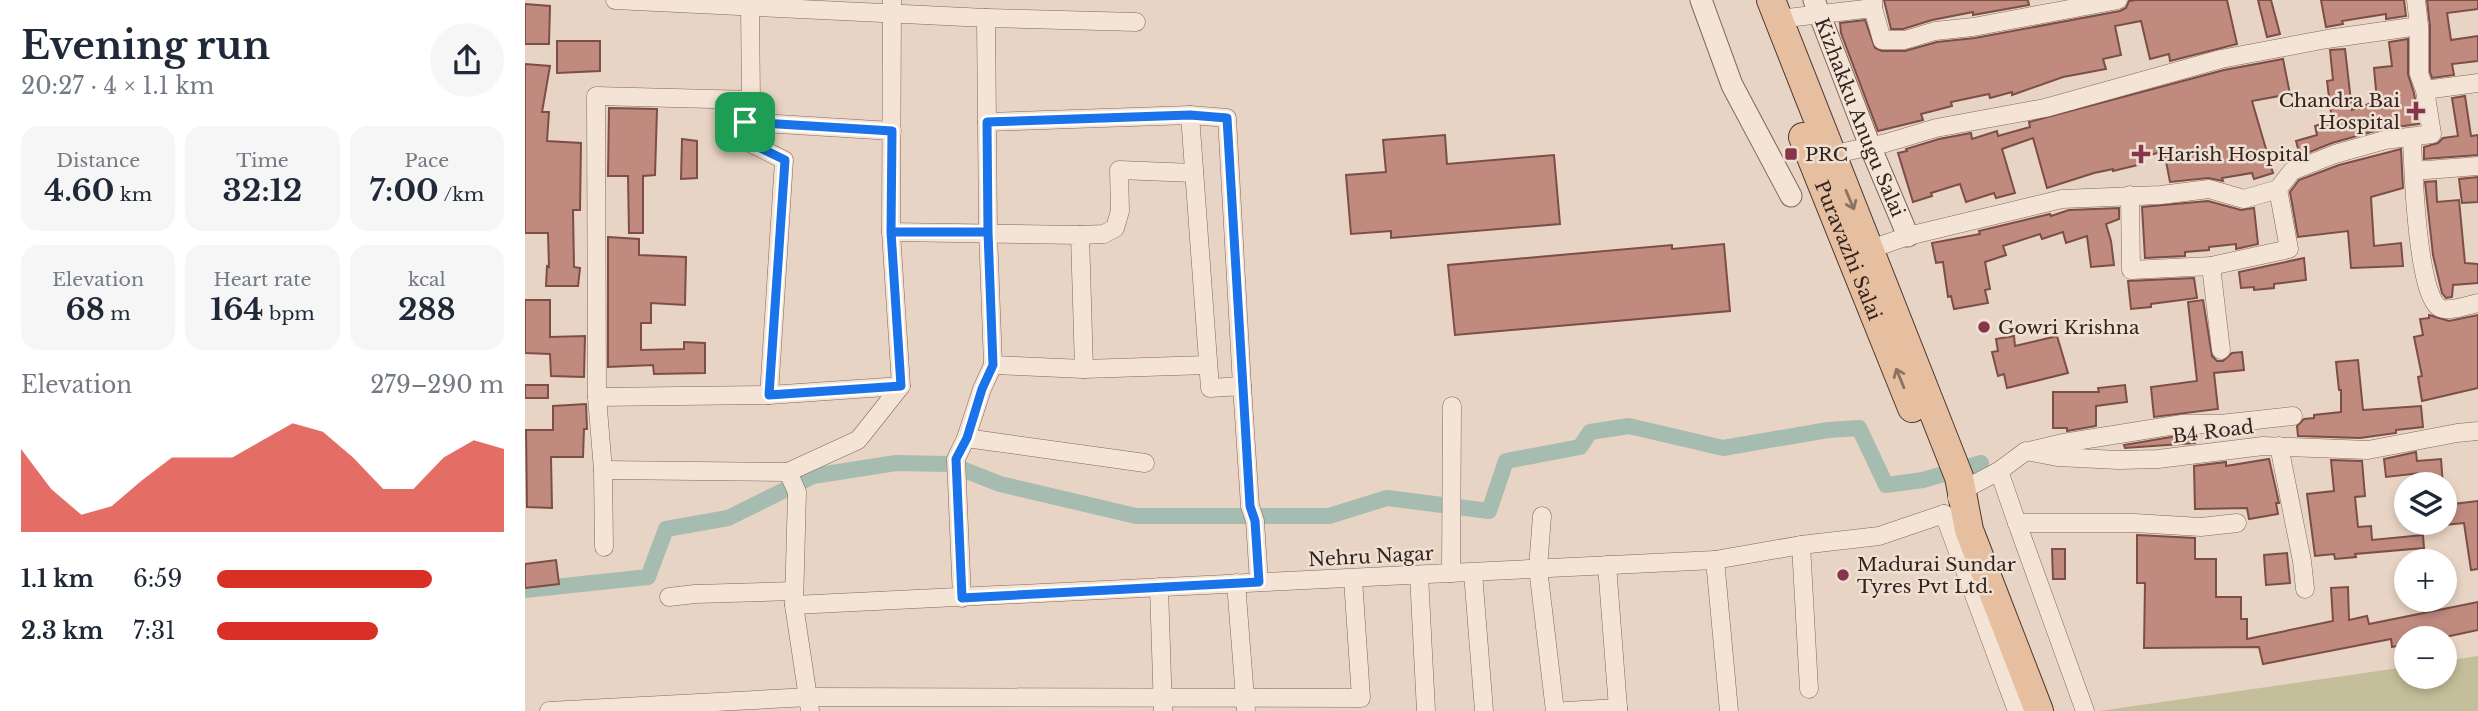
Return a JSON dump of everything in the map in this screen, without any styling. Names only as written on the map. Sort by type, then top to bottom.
[{"type":"main road","name":"Puravazhi Salai","points":[[1752,0],[1822,187],[1952,474]]},
{"type":"main road","name":"Puravazhi Salai","points":[[1775,10],[1871,249],[1952,474],[1969,530],[2039,711]]},
{"type":"street","points":[[615,0],[750,8],[803,5],[893,6],[986,18],[1136,22]]},
{"type":"street","points":[[1701,0],[1732,85],[1791,196]]},
{"type":"street","points":[[1775,10],[1873,4],[1882,40],[1905,40],[1935,31],[1973,27],[2118,0]]},
{"type":"street","points":[[1871,249],[1908,236],[2062,199],[2209,189],[2244,199],[2278,189],[2292,171],[2335,154],[2385,140],[2432,134],[2425,90],[2419,74],[2416,0]]},
{"type":"street","points":[[603,470],[792,481],[858,440],[901,386],[891,232],[893,6]]},
{"type":"street","name":"Kizhakku Anugu Salai","points":[[1817,7],[1908,236]]},
{"type":"street","points":[[750,8],[751,100],[745,122],[750,143],[785,160],[769,395]]},
{"type":"street","points":[[962,598],[956,467],[982,389],[993,365],[988,232],[986,18]]},
{"type":"street","points":[[1831,155],[1936,128],[2045,108],[2221,59],[2327,39],[2419,26]]},
{"type":"street","points":[[2425,90],[2478,83]]},
{"type":"street","points":[[604,547],[603,470],[597,397],[596,96],[751,100]]},
{"type":"street","points":[[987,122],[1190,115],[1227,118],[1242,386],[1259,582]]},
{"type":"street","points":[[1190,115],[1210,388],[1242,386]]},
{"type":"street","points":[[745,122],[892,131]]},
{"type":"street","points":[[2412,138],[2417,229],[2432,300],[2438,307],[2445,309],[2478,303]]},
{"type":"street","points":[[2414,171],[2478,166]]},
{"type":"street","points":[[891,232],[1080,236],[1104,234],[1115,228],[1120,211],[1119,170],[1194,173]]},
{"type":"street","points":[[2130,195],[2131,270],[2211,266],[2289,249],[2278,189]]},
{"type":"street","points":[[1080,236],[1084,369]]},
{"type":"street","points":[[2211,266],[2221,350]]},
{"type":"street","points":[[993,365],[1084,369],[1207,365]]},
{"type":"street","points":[[597,397],[769,395],[901,386]]},
{"type":"street","points":[[1451,573],[1452,406]]},
{"type":"street","points":[[2017,711],[1944,514],[1952,474],[1999,471],[2026,452],[2063,443],[2182,424],[2220,424],[2293,416]]},
{"type":"street","name":"B4 Road","points":[[2026,452],[2057,457],[2119,460],[2158,459],[2263,446],[2368,450],[2478,431]]},
{"type":"street","points":[[967,438],[1145,463]]},
{"type":"street","points":[[2279,446],[2305,589]]},
{"type":"street","points":[[1999,471],[2085,711]]},
{"type":"street","points":[[792,481],[794,598],[809,704]]},
{"type":"street","name":"Nehru Nagar","points":[[669,597],[695,594],[794,598],[962,598],[1715,560],[1801,545],[1879,536],[1944,514]]},
{"type":"street","points":[[1542,516],[1538,568],[1555,711]]},
{"type":"street","points":[[2017,523],[2134,523],[2201,527],[2237,523]]},
{"type":"street","points":[[1801,545],[1809,689]]},
{"type":"street","points":[[1715,560],[1729,711]]},
{"type":"street","points":[[1566,711],[1618,709],[1607,565]]},
{"type":"street","points":[[1473,573],[1484,711]]},
{"type":"street","points":[[1419,575],[1426,711]]},
{"type":"street","points":[[549,711],[809,704],[1361,705],[1353,579]]},
{"type":"street","points":[[1236,583],[1245,705]]},
{"type":"street","points":[[1159,587],[1163,705]]},
{"type":"shaded area","points":[[2478,656],[2478,711],[2099,711],[2394,669],[2394,689],[2457,689],[2457,659]]},
{"type":"building","points":[[1884,0],[2028,0],[2029,5],[1973,15],[1973,12],[1903,29],[1891,29]]},
{"type":"building","points":[[2227,0],[2237,44],[2170,61],[2169,54],[2150,59],[2141,21],[2115,26],[2121,55],[2103,59],[2106,69],[2063,77],[2012,95],[2012,92],[1990,98],[1989,94],[1951,102],[1952,106],[1921,114],[1923,120],[1878,131],[1841,33],[1840,23],[1865,20],[1875,48],[1882,51],[1905,51],[1937,42],[1975,38],[2120,11],[2126,8],[2129,1]]},
{"type":"building","points":[[2258,0],[2271,0],[2280,34],[2267,37]]},
{"type":"building","points":[[2321,0],[2404,0],[2406,16],[2386,19],[2386,14],[2342,21],[2343,24],[2326,27]]},
{"type":"building","points":[[2427,0],[2478,0],[2478,9],[2447,13],[2451,40],[2478,36],[2478,61],[2452,64],[2454,75],[2432,78]]},
{"type":"building","points":[[525,4],[550,6],[549,44],[525,44]]},
{"type":"building","points":[[2408,39],[2408,74],[2419,124],[2382,129],[2332,143],[2300,156],[2296,141],[2317,135],[2315,126],[2332,121],[2327,81],[2333,80],[2330,50],[2345,49],[2352,110],[2377,101],[2374,68],[2392,66],[2389,42]]},
{"type":"building","points":[[557,41],[600,41],[600,71],[557,73]]},
{"type":"building","points":[[2283,59],[2290,94],[2252,101],[2273,173],[2254,179],[2252,173],[2222,178],[2223,181],[2208,178],[2170,182],[2164,151],[2140,158],[2142,164],[2094,173],[2047,188],[2033,138],[2002,149],[2015,193],[1996,198],[1994,193],[1966,202],[1960,184],[1913,202],[1898,153],[1907,151],[1906,149],[1971,133],[1972,139],[1997,131],[1998,136],[2030,127],[2029,122],[2224,70]]},
{"type":"building","points":[[525,64],[550,66],[542,112],[549,112],[547,141],[581,143],[580,210],[573,210],[574,267],[580,268],[578,286],[546,286],[547,266],[549,267],[548,233],[525,233]]},
{"type":"building","points":[[2465,96],[2471,136],[2478,135],[2478,155],[2424,159],[2424,147],[2438,143],[2443,138],[2458,136],[2452,98]]},
{"type":"building","points":[[609,108],[657,109],[655,175],[643,176],[643,233],[629,233],[628,176],[608,176]]},
{"type":"building","points":[[1445,135],[1447,164],[1554,155],[1560,224],[1391,238],[1391,231],[1351,234],[1346,175],[1386,172],[1383,140]]},
{"type":"building","points":[[682,139],[697,141],[697,178],[681,179]]},
{"type":"building","points":[[2401,149],[2403,188],[2371,197],[2374,246],[2401,243],[2403,266],[2351,268],[2348,231],[2298,237],[2290,192],[2299,180],[2339,165]]},
{"type":"building","points":[[2478,177],[2478,202],[2462,203],[2459,179]]},
{"type":"building","points":[[2436,181],[2437,202],[2459,200],[2465,263],[2478,264],[2478,283],[2453,285],[2452,297],[2446,298],[2442,293],[2433,255],[2425,182]]},
{"type":"building","points":[[2208,201],[2241,210],[2254,208],[2258,244],[2236,249],[2236,244],[2209,247],[2209,250],[2185,252],[2185,256],[2145,258],[2142,207]]},
{"type":"building","points":[[2119,208],[2119,219],[2106,224],[2114,265],[2091,267],[2087,236],[2066,243],[2063,232],[2042,239],[2040,234],[2003,246],[2006,255],[1985,262],[1990,289],[1985,290],[1988,303],[1954,309],[1951,296],[1948,297],[1943,262],[1936,263],[1932,243],[1980,234],[1979,231],[2069,210]]},
{"type":"building","points":[[608,237],[639,239],[639,255],[686,257],[685,305],[651,303],[651,323],[641,323],[641,350],[684,349],[684,342],[705,343],[705,373],[654,374],[653,365],[608,367]]},
{"type":"building","points":[[1724,244],[1730,311],[1455,335],[1448,265],[1672,245],[1672,249]]},
{"type":"building","points":[[2304,258],[2306,280],[2274,284],[2274,288],[2241,288],[2239,272]]},
{"type":"building","points":[[2194,278],[2197,298],[2131,309],[2128,281]]},
{"type":"building","points":[[525,300],[550,300],[550,337],[585,336],[584,377],[551,376],[550,354],[525,353]]},
{"type":"building","points":[[2203,300],[2212,356],[2217,361],[2223,361],[2232,353],[2242,352],[2244,370],[2214,373],[2218,409],[2154,417],[2151,387],[2197,381],[2188,302]]},
{"type":"building","points":[[2429,315],[2449,321],[2478,315],[2478,388],[2422,401],[2418,377],[2422,376],[2414,337],[2423,335],[2420,319],[2429,318]]},
{"type":"building","points":[[2014,336],[2015,346],[2057,336],[2068,373],[2007,388],[2004,374],[1998,376],[1992,352],[1998,351],[1996,339]]},
{"type":"building","points":[[2358,360],[2363,410],[2421,406],[2423,427],[2360,438],[2298,436],[2297,426],[2304,419],[2341,412],[2341,390],[2336,362]]},
{"type":"building","points":[[525,385],[548,385],[548,398],[525,398]]},
{"type":"building","points":[[2125,385],[2127,402],[2096,406],[2096,426],[2067,431],[2067,428],[2053,428],[2053,392],[2099,392],[2098,388]]},
{"type":"building","points":[[586,404],[587,429],[584,429],[583,457],[551,457],[552,508],[527,507],[526,430],[553,430],[553,406]]},
{"type":"building","points":[[2194,435],[2195,443],[2125,448],[2124,445]]},
{"type":"building","points":[[2416,452],[2417,461],[2441,459],[2442,472],[2394,472],[2394,476],[2386,477],[2384,459]]},
{"type":"building","points":[[2269,459],[2279,503],[2276,503],[2278,514],[2249,519],[2247,508],[2195,509],[2194,466],[2226,462],[2226,466]]},
{"type":"building","points":[[2331,460],[2362,461],[2365,496],[2355,497],[2358,527],[2371,526],[2372,540],[2423,535],[2424,548],[2394,549],[2335,559],[2334,554],[2315,556],[2307,494],[2334,491]]},
{"type":"building","points":[[2478,501],[2478,569],[2471,570],[2464,523],[2457,524],[2457,504]]},
{"type":"building","points":[[2137,535],[2195,538],[2195,559],[2216,559],[2216,597],[2241,597],[2241,619],[2247,619],[2247,639],[2333,621],[2331,588],[2348,587],[2349,620],[2367,616],[2369,624],[2428,612],[2457,612],[2457,606],[2478,602],[2478,630],[2457,634],[2457,626],[2394,626],[2394,647],[2391,639],[2263,664],[2259,647],[2144,648],[2145,583],[2137,583]]},
{"type":"building","points":[[2052,549],[2065,549],[2065,579],[2053,579]]},
{"type":"building","points":[[2287,553],[2290,583],[2266,585],[2264,555]]},
{"type":"building","points":[[556,560],[559,584],[525,588],[525,564]]},
{"type":"waterway","points":[[525,590],[648,577],[666,529],[728,518],[813,476],[896,463],[949,464],[1000,484],[1136,516],[1329,516],[1387,498],[1489,511],[1506,461],[1580,447],[1590,432],[1629,426],[1723,448],[1828,430],[1859,428],[1886,485],[1923,480],[1981,463]]},
{"type":"place","name":"Chandra Bai Hospital","points":[[2416,111]]},
{"type":"place","name":"PRC","points":[[1791,154]]},
{"type":"place","name":"Harish Hospital","points":[[2141,154]]},
{"type":"place","name":"Gowri Krishna","points":[[1984,327]]},
{"type":"place","name":"Madurai Sundar Tyres Pvt Ltd.","points":[[1843,575]]},
{"type":"route","points":[[745,122],[750,143],[785,160],[769,395],[901,386],[891,232],[988,232],[987,122],[1190,115],[1227,118],[1250,506],[1255,521],[1259,582],[962,598],[956,459],[967,438],[982,389],[993,365],[988,232],[891,232],[892,131],[745,122]]}]
